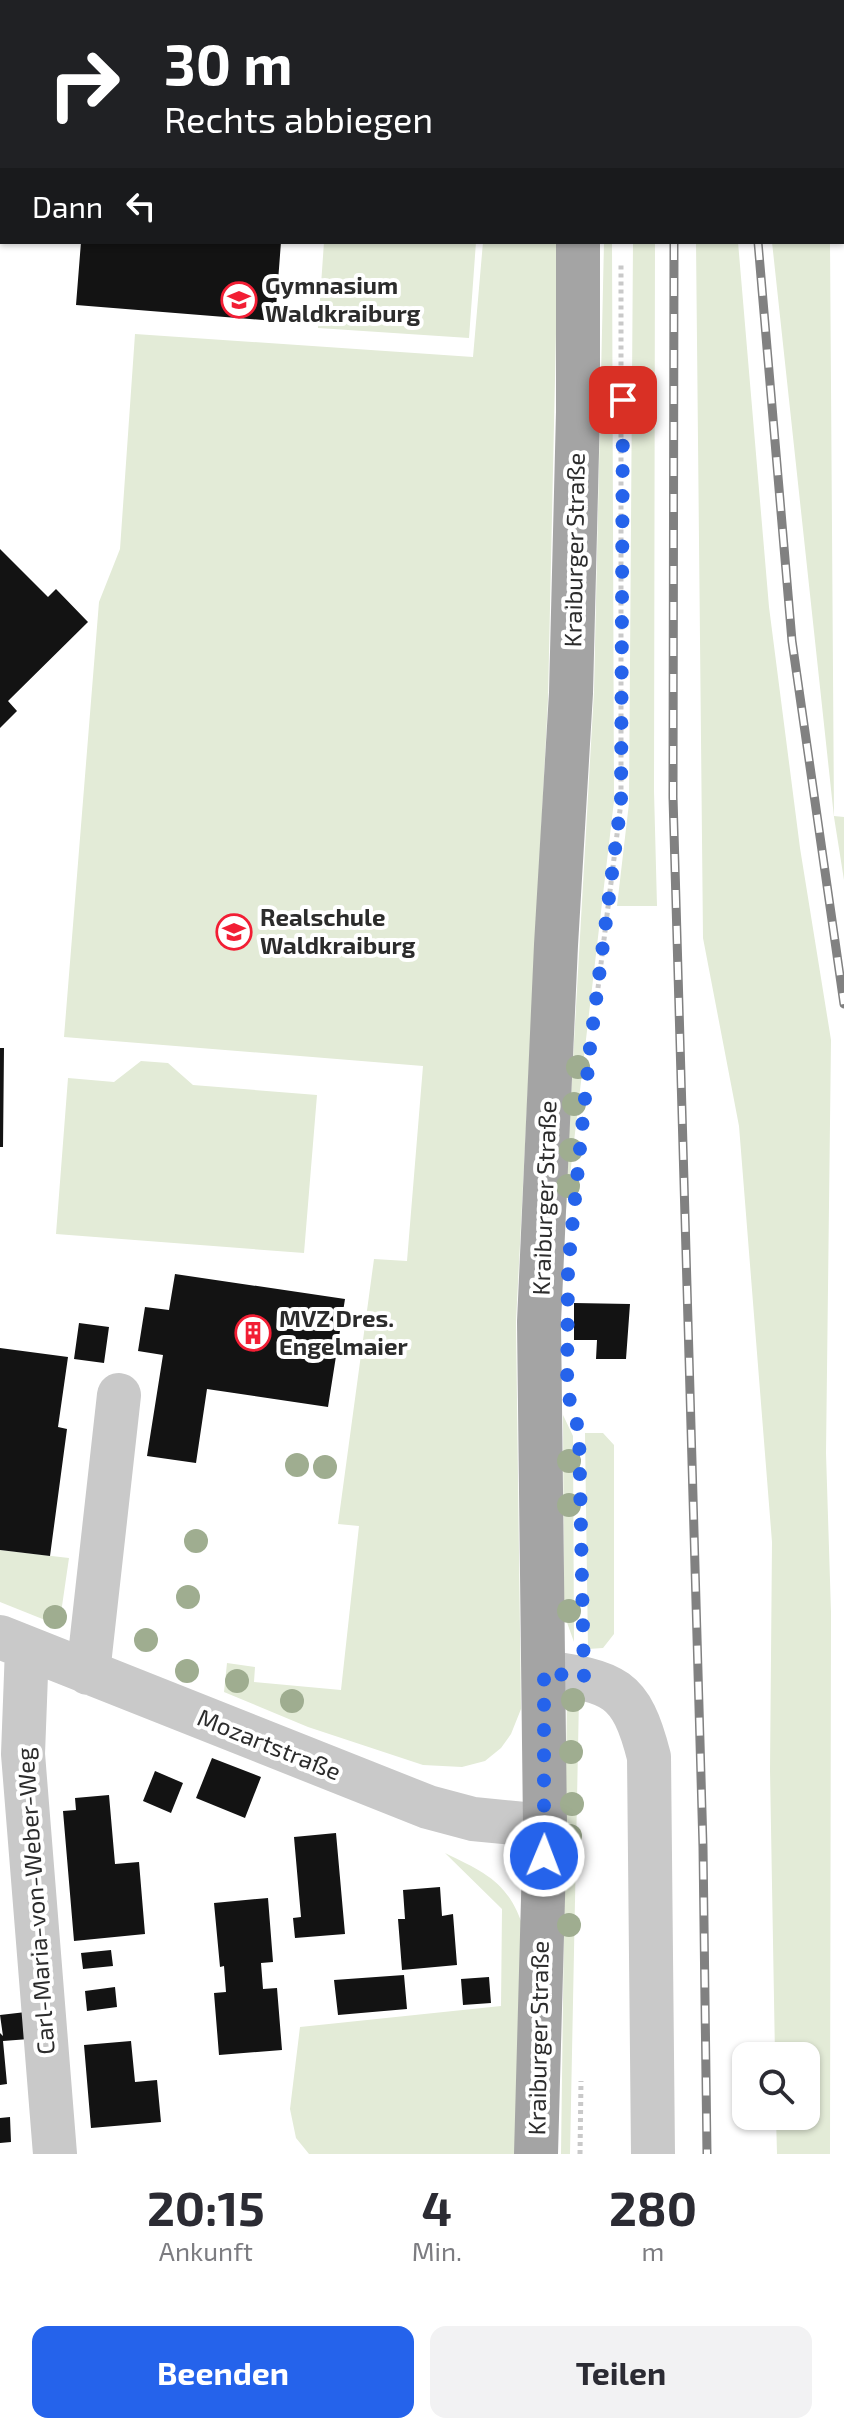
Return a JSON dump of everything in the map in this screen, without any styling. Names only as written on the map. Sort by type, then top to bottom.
[{"type":"main road","name":"Kraiburger Straße","points":[[536,2154],[545,1826],[539,1322],[555,960],[571,693],[578,412],[578,244]]},
{"type":"street","points":[[88,1673],[119,1395]]},
{"type":"street","name":"Mozartstraße","points":[[14,1643],[428,1807],[473,1819],[545,1826]]},
{"type":"street","name":"Carl-Maria-von-Weber-Weg","points":[[14,1643],[55,2154]]},
{"type":"street","points":[[544,1672],[584,1678],[612,1687],[627,1701],[641,1724],[649,1757],[653,2154]]},
{"type":"path","points":[[596,1002],[621,802],[621,256]]},
{"type":"green space","points":[[324,244],[476,244],[469,338],[318,328]]},
{"type":"green space","points":[[483,244],[558,244],[548,699],[516,1322],[521,1709],[511,1734],[501,1748],[485,1761],[462,1767],[423,1765],[308,1727],[224,1692],[227,1663],[255,1667],[254,1682],[341,1690],[359,1526],[338,1524],[374,1259],[407,1261],[423,1066],[64,1037],[99,602],[120,549],[135,334],[473,357]]},
{"type":"green space","points":[[604,244],[612,244],[614,801],[563,1235],[594,691]]},
{"type":"green space","points":[[633,244],[655,244],[654,791],[657,906],[617,906],[629,803]]},
{"type":"green space","points":[[696,244],[738,244],[769,607],[800,848],[831,1040],[826,1453],[831,1612],[830,2154],[777,2154],[776,2130],[820,2130],[820,2042],[775,2042],[770,1770],[772,1542],[739,1126],[703,938]]},
{"type":"green space","points":[[772,244],[830,244],[834,816],[844,817],[844,880],[834,817]]},
{"type":"green space","points":[[141,1061],[168,1063],[193,1085],[317,1095],[304,1253],[56,1234],[68,1078],[114,1082]]},
{"type":"green space","points":[[563,1415],[573,1436],[574,1642],[564,1614]]},
{"type":"green space","points":[[585,1433],[603,1433],[614,1445],[614,1634],[603,1648],[588,1649]]},
{"type":"green space","points":[[0,1550],[69,1558],[61,1613],[56,1621],[50,1622],[0,1602]]},
{"type":"green space","points":[[567,1696],[579,1698],[570,2154],[561,2154]]},
{"type":"green space","points":[[445,1853],[495,1881],[512,1901],[524,1930],[518,2154],[309,2154],[296,2138],[290,2109],[300,2027],[501,2006],[502,1909]]},
{"type":"building","points":[[81,244],[281,244],[275,321],[76,305]]},
{"type":"building","points":[[0,549],[48,597],[56,589],[88,622],[8,701],[17,711],[0,728]]},
{"type":"building","points":[[0,1048],[4,1048],[3,1147],[0,1147]]},
{"type":"building","name":"MVZ Dres. Engelmaier","points":[[175,1274],[345,1299],[328,1407],[207,1389],[196,1463],[147,1456],[163,1355],[138,1351],[145,1307],[169,1310]]},
{"type":"building","points":[[574,1303],[630,1304],[626,1359],[596,1359],[597,1340],[574,1340]]},
{"type":"building","points":[[79,1323],[109,1327],[104,1363],[74,1359]]},
{"type":"building","points":[[0,1348],[68,1357],[58,1427],[67,1429],[50,1556],[0,1550]]},
{"type":"building","points":[[212,1758],[261,1777],[245,1818],[196,1798]]},
{"type":"building","points":[[155,1771],[183,1783],[171,1813],[143,1801]]},
{"type":"building","points":[[109,1795],[115,1864],[139,1862],[145,1934],[74,1941],[63,1811],[76,1810],[75,1798]]},
{"type":"building","points":[[336,1833],[345,1934],[295,1938],[293,1918],[301,1917],[294,1837]]},
{"type":"building","points":[[440,1887],[442,1916],[453,1914],[457,1965],[402,1970],[398,1919],[405,1919],[403,1890]]},
{"type":"building","points":[[268,1898],[273,1962],[261,1963],[263,1989],[277,1988],[282,2050],[219,2055],[214,1993],[226,1992],[224,1966],[220,1967],[214,1903]]},
{"type":"building","points":[[111,1950],[113,1966],[83,1969],[81,1953]]},
{"type":"building","points":[[404,1975],[407,2009],[338,2015],[334,1980]]},
{"type":"building","points":[[489,1977],[491,2003],[463,2005],[461,1979]]},
{"type":"building","points":[[115,1987],[117,2007],[87,2011],[85,1991]]},
{"type":"building","points":[[26,2012],[29,2039],[3,2041],[7,2084],[0,2085],[0,2033],[3,2036],[0,2015]]},
{"type":"building","points":[[131,2041],[135,2082],[157,2080],[161,2122],[91,2128],[84,2045]]},
{"type":"building","points":[[10,2117],[11,2142],[0,2143],[0,2118]]},
{"type":"railway","points":[[674,244],[673,797],[703,1847],[707,2154]]},
{"type":"railway","points":[[758,244],[792,641],[844,1004]]},
{"type":"place","name":"Gymnasium Waldkraiburg","points":[[239,300]]},
{"type":"place","name":"Realschule Waldkraiburg","points":[[234,932]]},
{"type":"place","name":"MVZ Dres. Engelmaier","points":[[253,1333]]},
{"type":"route","points":[[544,1856],[544,1672],[584,1678],[579,1431],[567,1391],[568,1269],[590,1048],[621,802],[623,400]]}]
